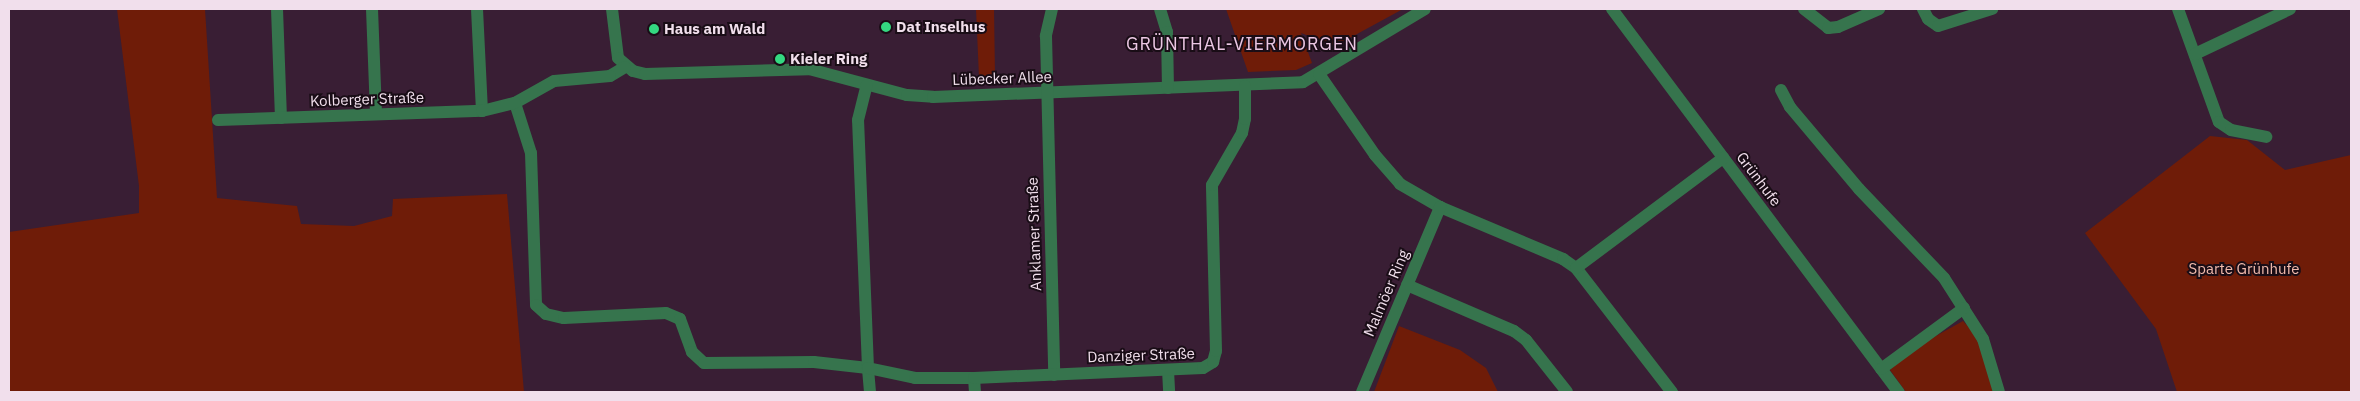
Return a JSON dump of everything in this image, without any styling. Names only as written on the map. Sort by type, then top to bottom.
[{"type":"street","points":[[277,9],[281,118]]},
{"type":"street","points":[[372,9],[376,114]]},
{"type":"street","points":[[477,9],[482,111]]},
{"type":"street","points":[[612,9],[615,48],[625,67],[610,76],[554,81],[515,103],[531,153],[536,305],[546,314],[564,318],[666,313],[680,319],[692,352],[704,363],[814,362],[868,368]]},
{"type":"street","name":"Anklamer Straße","points":[[1052,9],[1046,36],[1046,93],[1054,375]]},
{"type":"street","points":[[1160,9],[1167,32],[1168,88]]},
{"type":"street","name":"Lübecker Allee","points":[[625,67],[645,74],[809,69],[866,85],[933,97],[1290,84],[1319,74],[1425,9]]},
{"type":"street","name":"Grünhufe","points":[[1612,9],[1899,392]]},
{"type":"street","points":[[1804,9],[1828,28],[1838,27],[1879,9]]},
{"type":"street","points":[[1923,9],[1928,20],[1938,26],[1992,9]]},
{"type":"street","points":[[2178,9],[2219,122],[2231,130],[2266,137]]},
{"type":"street","points":[[2195,54],[2290,9]]},
{"type":"street","points":[[1319,74],[1390,174],[1415,194],[1440,207],[1564,260],[1576,268],[1672,392]]},
{"type":"street","points":[[866,85],[858,120],[870,392]]},
{"type":"street","name":"Danziger Straße","points":[[868,368],[915,378],[974,378],[1203,368],[1213,362],[1216,351],[1210,198],[1215,174],[1242,133],[1245,119],[1245,86]]},
{"type":"street","points":[[1781,90],[1790,107],[1819,143],[1944,278],[1983,339],[1999,392]]},
{"type":"street","name":"Kolberger Straße","points":[[218,120],[482,111],[515,103]]},
{"type":"street","points":[[1576,268],[1723,158]]},
{"type":"street","name":"Malmöer Ring","points":[[1362,392],[1440,207]]},
{"type":"street","points":[[1407,285],[1514,331],[1526,340],[1567,392]]},
{"type":"street","points":[[1881,369],[1964,308]]},
{"type":"street","points":[[1168,370],[1170,392]]},
{"type":"street","points":[[974,378],[975,392]]},
{"type":"green space","points":[[117,9],[205,9],[217,198],[297,206],[301,224],[354,226],[392,216],[393,199],[507,194],[524,392],[9,392],[9,232],[139,213],[139,186]]},
{"type":"green space","points":[[976,9],[994,9],[995,76],[979,77]]},
{"type":"green space","points":[[1226,9],[1403,9],[1335,46],[1301,33],[1312,63],[1296,70],[1248,72]]},
{"type":"green space","name":"Sparte Grünhufe","points":[[2210,136],[2247,140],[2285,170],[2351,155],[2351,392],[2177,392],[2156,329],[2085,233]]},
{"type":"green space","points":[[1963,321],[1977,336],[1994,392],[1906,392],[1890,370],[1907,352]]},
{"type":"green space","points":[[1399,326],[1460,350],[1486,368],[1498,392],[1374,392]]},
{"type":"place","name":"Dat Inselhus","points":[[886,27]]},
{"type":"place","name":"Haus am Wald","points":[[654,29]]},
{"type":"place","name":"Kieler Ring","points":[[780,59]]},
{"type":"district","name":"GRÜNTHAL-VIERMORGEN","points":[[1242,44]]}]
